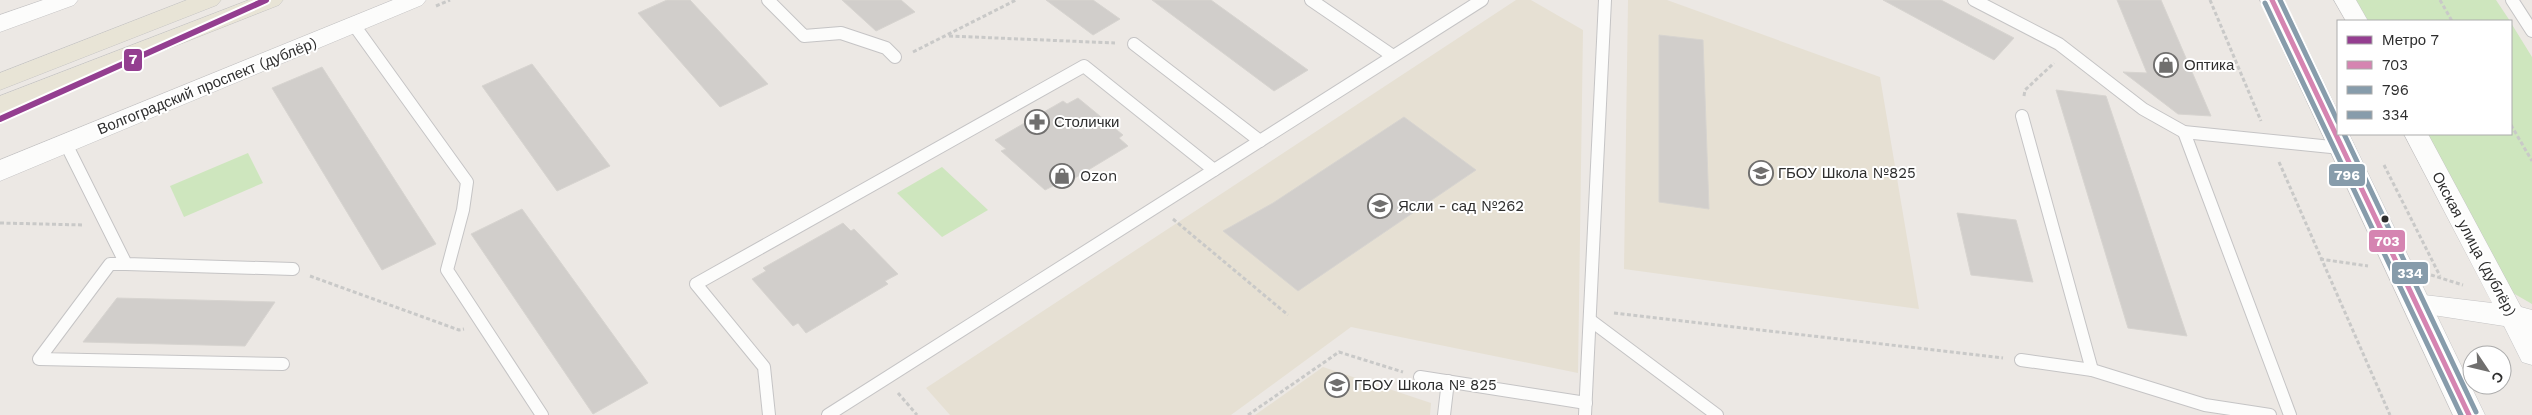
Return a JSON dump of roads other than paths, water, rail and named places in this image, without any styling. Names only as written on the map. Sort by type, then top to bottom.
[{"type":"main road","points":[[0,24],[66,0]]},
{"type":"main road","points":[[0,82],[209,0]]},
{"type":"main road","points":[[0,106],[271,0]]},
{"type":"main road","name":"Волгоградский проспект (дублёр)","points":[[0,171],[414,0]]},
{"type":"main road","points":[[2272,0],[2469,415]]},
{"type":"main road","points":[[0,73],[48,63]]},
{"type":"street","points":[[2345,0],[2355,20]]},
{"type":"street","name":"Окская улица (дублёр)","points":[[2417,135],[2522,318],[2532,354]]},
{"type":"street","points":[[2416,304],[2522,318]]},
{"type":"lane","points":[[768,0],[804,36],[841,33],[886,48],[895,57]]},
{"type":"lane","points":[[1311,0],[1393,56]]},
{"type":"lane","points":[[828,415],[1482,0]]},
{"type":"lane","points":[[1420,377],[1586,409],[1605,0]]},
{"type":"lane","points":[[1974,0],[2067,51],[2143,109],[2184,132],[2341,148]]},
{"type":"lane","points":[[2512,0],[2532,32]]},
{"type":"lane","points":[[354,25],[467,182],[463,210],[447,270],[542,415]]},
{"type":"lane","points":[[1134,44],[1260,141]]},
{"type":"lane","points":[[769,415],[764,366],[696,284],[1084,66],[1214,170]]},
{"type":"lane","points":[[2022,116],[2092,370]]},
{"type":"lane","points":[[2184,132],[2290,415]]},
{"type":"lane","points":[[66,144],[126,264]]},
{"type":"lane","points":[[283,364],[39,358],[110,264],[293,270]]},
{"type":"lane","points":[[1590,315],[1717,415]]},
{"type":"lane","points":[[2021,360],[2092,370],[2206,405],[2270,415]]},
{"type":"lane","points":[[1444,415],[1448,381]]},
{"type":"metro line","name":"7","points":[[0,119],[266,0]]},
{"type":"place","name":"Оптика","points":[[2166,65]]},
{"type":"place","name":"Столички","points":[[1037,122]]},
{"type":"place","name":"ГБОУ Школа №825","points":[[1761,173]]},
{"type":"place","name":"Ozon","points":[[1062,176]]},
{"type":"place","name":"Ясли - сад №262","points":[[1380,206]]},
{"type":"place","name":"ГБОУ Школа № 825","points":[[1337,385]]}]
